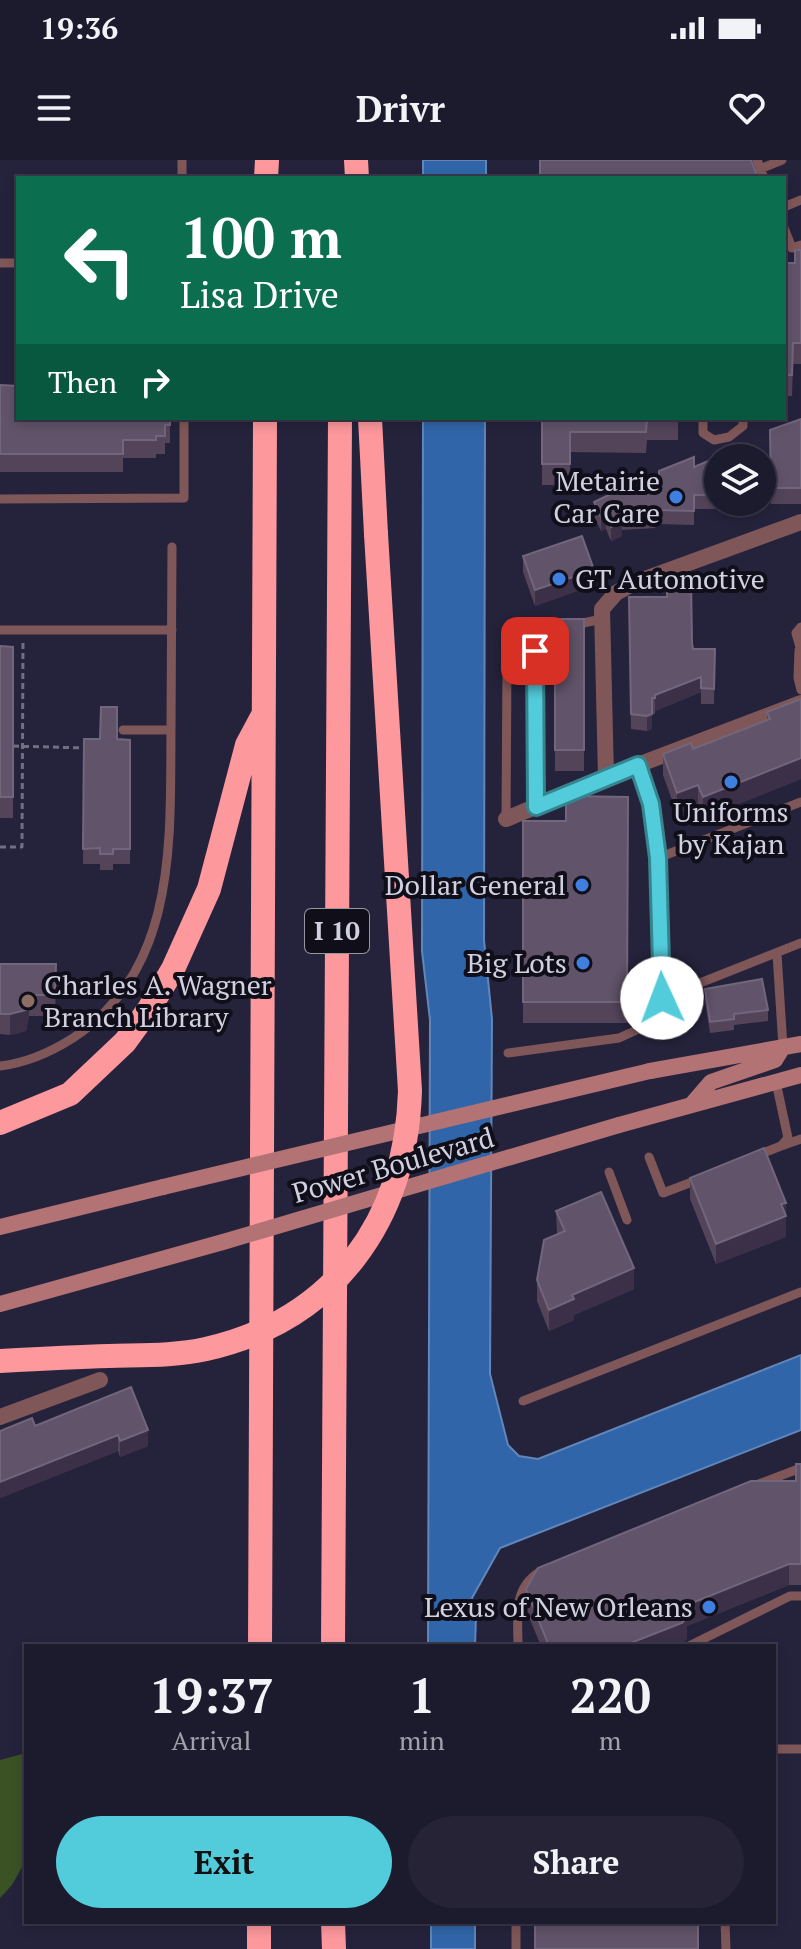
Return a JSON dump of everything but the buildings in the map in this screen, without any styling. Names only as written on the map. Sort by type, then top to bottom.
[{"type":"highway","name":"I 10","points":[[260,1644],[265,420]]},
{"type":"highway","name":"I 10","points":[[333,1644],[340,420]]},
{"type":"highway","points":[[0,1361],[202,1350],[244,1339],[282,1321],[318,1296],[341,1274],[381,1216],[404,1156],[410,1091],[370,420]]},
{"type":"highway","points":[[0,1123],[70,1094],[125,1042],[149,1009],[173,969],[209,889],[247,745],[265,711]]},
{"type":"highway","points":[[259,1924],[259,1949]]},
{"type":"highway","points":[[332,1924],[333,1949]]},
{"type":"main road","name":"Power Boulevard","points":[[0,1227],[650,1071],[801,1044]]},
{"type":"main road","points":[[691,1105],[711,1082],[775,1060],[783,1047]]},
{"type":"main road","name":"Power Boulevard","points":[[0,1304],[801,1075]]},
{"type":"street","points":[[606,777],[602,609],[616,593],[634,583],[801,522]]},
{"type":"street","points":[[506,819],[606,777],[801,703]]},
{"type":"street","points":[[0,1417],[100,1380]]},
{"type":"lane","points":[[760,169],[782,160]]},
{"type":"lane","points":[[786,233],[792,248],[801,245]]},
{"type":"lane","points":[[0,499],[184,498],[184,420]]},
{"type":"lane","points":[[703,420],[703,433],[714,440],[729,437],[743,426],[743,420]]},
{"type":"lane","points":[[0,1066],[55,1050],[91,1026],[124,992],[145,949],[162,900],[171,841],[172,547]]},
{"type":"lane","points":[[536,807],[536,643],[555,629],[602,619]]},
{"type":"lane","points":[[801,627],[796,633],[800,650],[798,678],[801,690]]},
{"type":"lane","points":[[0,630],[172,630]]},
{"type":"lane","points":[[506,819],[507,664],[511,654],[535,651]]},
{"type":"lane","points":[[123,730],[171,730]]},
{"type":"lane","points":[[638,765],[651,804],[658,858],[662,998]]},
{"type":"lane","points":[[658,858],[801,802]]},
{"type":"lane","points":[[508,1053],[619,1038],[641,1028],[662,998],[801,943]]},
{"type":"lane","points":[[777,954],[783,1047]]},
{"type":"lane","points":[[776,1082],[788,1138],[781,1146]]},
{"type":"lane","points":[[739,1163],[801,1139]]},
{"type":"lane","points":[[649,1157],[663,1193],[710,1175]]},
{"type":"lane","points":[[609,1172],[627,1220]]},
{"type":"lane","points":[[523,1401],[801,1292]]},
{"type":"lane","points":[[743,1491],[801,1468]]},
{"type":"lane","points":[[518,1644],[518,1605],[523,1586],[534,1575],[553,1565]]},
{"type":"lane","points":[[693,1644],[790,1596],[801,1596]]},
{"type":"lane","points":[[776,1749],[801,1749]]},
{"type":"lane","points":[[516,1924],[516,1949]]},
{"type":"lane","points":[[725,1924],[726,1949]]},
{"type":"path","points":[[0,847],[22,847],[23,630]]},
{"type":"path","points":[[13,746],[85,748],[91,751]]},
{"type":"green space","points":[[24,1754],[24,1864],[12,1885],[0,1898],[0,1760]]},
{"type":"water","points":[[423,160],[486,160],[486,176],[423,176]]},
{"type":"water","points":[[423,420],[485,420],[484,940],[492,1019],[490,1374],[508,1445],[519,1456],[538,1459],[801,1355],[801,1430],[500,1548],[472,1598],[476,1617],[475,1644],[428,1644],[430,1020],[422,951]]},
{"type":"water","points":[[431,1924],[475,1924],[475,1949],[431,1949]]},
{"type":"place","name":"Metairie Car Care","points":[[676,497]]},
{"type":"place","name":"GT Automotive","points":[[559,579]]},
{"type":"place","name":"Uniforms by Kajan","points":[[731,782]]},
{"type":"place","name":"Dollar General","points":[[582,885]]},
{"type":"place","name":"Big Lots","points":[[583,963]]},
{"type":"place","name":"Charles A. Wagner Branch Library","points":[[28,1001]]},
{"type":"place","name":"Lexus of New Orleans","points":[[709,1607]]},
{"type":"route","points":[[535,651],[536,807],[638,765],[651,804],[658,858],[662,998]]}]
